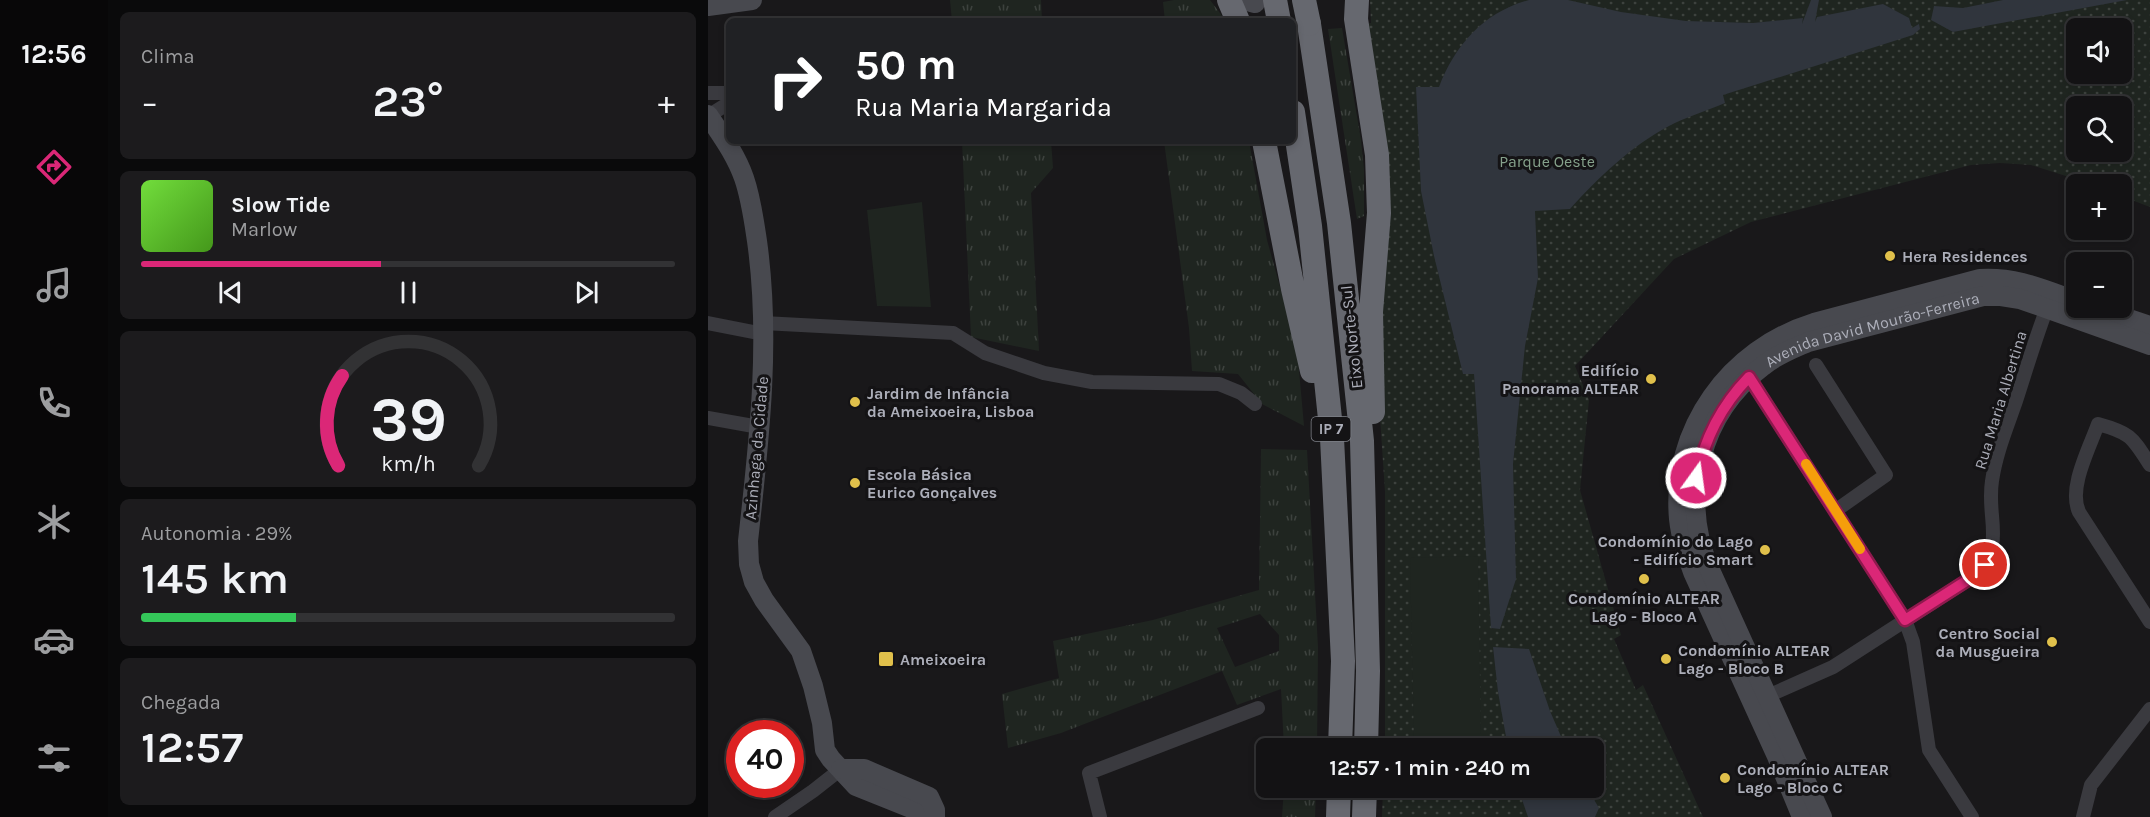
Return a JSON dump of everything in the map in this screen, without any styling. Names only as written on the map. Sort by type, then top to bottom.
[{"type":"highway","points":[[1229,0],[1237,18]]},
{"type":"highway","name":"Eixo Norte-Sul","points":[[1304,0],[1339,223],[1362,441],[1368,649],[1366,738]]},
{"type":"highway","points":[[1357,0],[1356,19],[1377,155],[1379,213],[1371,312],[1373,421],[1362,441]]},
{"type":"highway","points":[[1258,1],[1276,18]]},
{"type":"highway","name":"Eixo Norte-Sul","points":[[1296,132],[1310,226],[1333,458],[1343,661],[1340,738]]},
{"type":"highway","points":[[1265,144],[1293,289],[1333,458]]},
{"type":"highway","points":[[1338,817],[1339,798]]},
{"type":"highway","points":[[1364,817],[1365,798]]},
{"type":"street","points":[[708,6],[752,0]]},
{"type":"street","points":[[708,93],[726,93]]},
{"type":"street","points":[[708,116],[726,105]]},
{"type":"street","name":"Azinhaga da Cidade","points":[[708,116],[726,143]]},
{"type":"street","name":"Azinhaga da Cidade","points":[[727,144],[745,179],[762,276],[763,328],[759,427],[748,541],[749,564],[754,582],[764,600],[801,651],[816,699],[825,750],[831,759],[856,786],[929,814]]},
{"type":"street","name":"Avenida David Mourão-Ferreira","points":[[1822,817],[1693,572],[1684,547],[1679,519],[1682,468],[1690,438],[1702,411],[1718,387],[1739,364],[1755,351],[1793,330],[1980,279],[2002,278],[2025,282],[2050,301],[2150,345]]},
{"type":"street","name":"Avenida David Mourão-Ferreira","points":[[1802,817],[1760,700],[1702,551],[1697,526],[1696,478],[1706,442],[1718,415],[1733,393],[1749,377],[1781,354],[1808,342],[1983,296],[2066,301]]},
{"type":"street","name":"Rua Maria Albertina","points":[[1760,700],[1833,667],[1974,576],[1985,565],[1995,539],[1991,500],[1995,466],[2050,301]]},
{"type":"street","points":[[2126,318],[2150,326]]},
{"type":"street","points":[[708,323],[763,328],[953,333],[985,353],[1044,373],[1092,382],[1219,384],[1241,393],[1255,404]]},
{"type":"street","points":[[1816,365],[1886,476],[1835,511]]},
{"type":"street","points":[[1749,377],[1905,620],[1913,642],[1929,750],[1972,817]]},
{"type":"street","points":[[708,418],[759,427]]},
{"type":"street","points":[[2150,465],[2133,438],[2121,430],[2097,424],[2075,489],[2074,502],[2150,622]]},
{"type":"street","points":[[1100,817],[1089,773],[1258,708]]},
{"type":"street","points":[[2083,817],[2091,785],[2150,709]]},
{"type":"street","points":[[775,817],[841,769]]},
{"type":"green space","points":[[950,0],[1041,0],[1042,18],[952,18]]},
{"type":"green space","points":[[1210,0],[1224,18],[1165,18],[1163,2]]},
{"type":"green space","name":"Parque Oeste","points":[[1370,0],[2150,0],[2150,207],[2132,200],[2132,174],[2066,174],[2066,176],[2031,165],[2000,163],[1971,165],[1751,222],[1674,259],[1575,366],[1589,400],[1580,490],[1621,635],[1614,639],[1636,690],[1643,685],[1703,817],[1382,817],[1383,798],[1604,798],[1604,738],[1385,738],[1385,492],[1378,387],[1363,24],[1371,23]]},
{"type":"green space","points":[[1342,28],[1364,169],[1364,216],[1357,219],[1328,29]]},
{"type":"green space","points":[[962,144],[1051,144],[1053,168],[1031,193],[1039,351],[971,337]]},
{"type":"green space","points":[[1164,144],[1250,144],[1267,240],[1297,348],[1304,426],[1262,404],[1238,374],[1192,371],[1189,328]]},
{"type":"green space","points":[[922,202],[931,307],[877,306],[867,210]]},
{"type":"green space","points":[[1261,449],[1307,450],[1318,647],[1317,738],[1283,738],[1281,689],[1237,705],[1222,671],[1061,733],[1008,748],[1002,694],[1059,678],[1053,641],[1153,620],[1259,590]],"holes":[[[1260,614],[1279,635],[1279,651],[1235,667],[1217,628]]]},
{"type":"green space","points":[[1478,556],[1481,738],[1414,738],[1410,558]]},
{"type":"green space","points":[[1283,798],[1316,798],[1315,817],[1282,817]]},
{"type":"shaded area","points":[[1529,0],[1568,0],[1621,12],[1686,21],[1753,23],[1803,18],[1802,24],[1811,0],[1819,0],[1815,22],[1817,17],[1883,4],[1909,18],[1912,28],[1919,24],[1920,29],[1913,35],[1723,95],[1725,103],[1676,123],[1641,143],[1604,174],[1570,209],[1535,211],[1538,278],[1525,346],[1513,464],[1516,579],[1500,629],[1491,628],[1474,374],[1463,374],[1434,256],[1421,191],[1416,87],[1439,87],[1453,57],[1473,32],[1498,13]]},
{"type":"shaded area","points":[[2003,0],[2127,0],[1953,32],[1931,20],[1934,6],[1963,8]]},
{"type":"shaded area","points":[[1493,647],[1529,649],[1562,738],[1506,738]]},
{"type":"shaded area","points":[[1521,798],[1593,798],[1599,808],[1595,817],[1528,817]]},
{"type":"slow traffic","points":[[1806,464],[1860,549]]},
{"type":"place","name":"Hera Residences","points":[[1890,256]]},
{"type":"place","name":"Edifício Panorama ALTEAR","points":[[1651,379]]},
{"type":"place","name":"Jardim de Infância da Ameixoeira, Lisboa","points":[[855,402]]},
{"type":"place","name":"Escola Básica Eurico Gonçalves","points":[[855,483]]},
{"type":"place","name":"Condomínio do Lago - Edifício Smart","points":[[1765,550]]},
{"type":"place","name":"Condomínio ALTEAR Lago - Bloco A","points":[[1644,579]]},
{"type":"place","name":"Centro Social da Musgueira","points":[[2052,642]]},
{"type":"place","name":"Ameixoeira","points":[[886,659]]},
{"type":"place","name":"Condomínio ALTEAR Lago - Bloco B","points":[[1666,659]]},
{"type":"place","name":"Condomínio ALTEAR Lago - Bloco C","points":[[1725,778]]},
{"type":"route","points":[[1696,478],[1706,442],[1718,415],[1733,393],[1749,377],[1905,620],[1974,576],[1985,565]]}]
